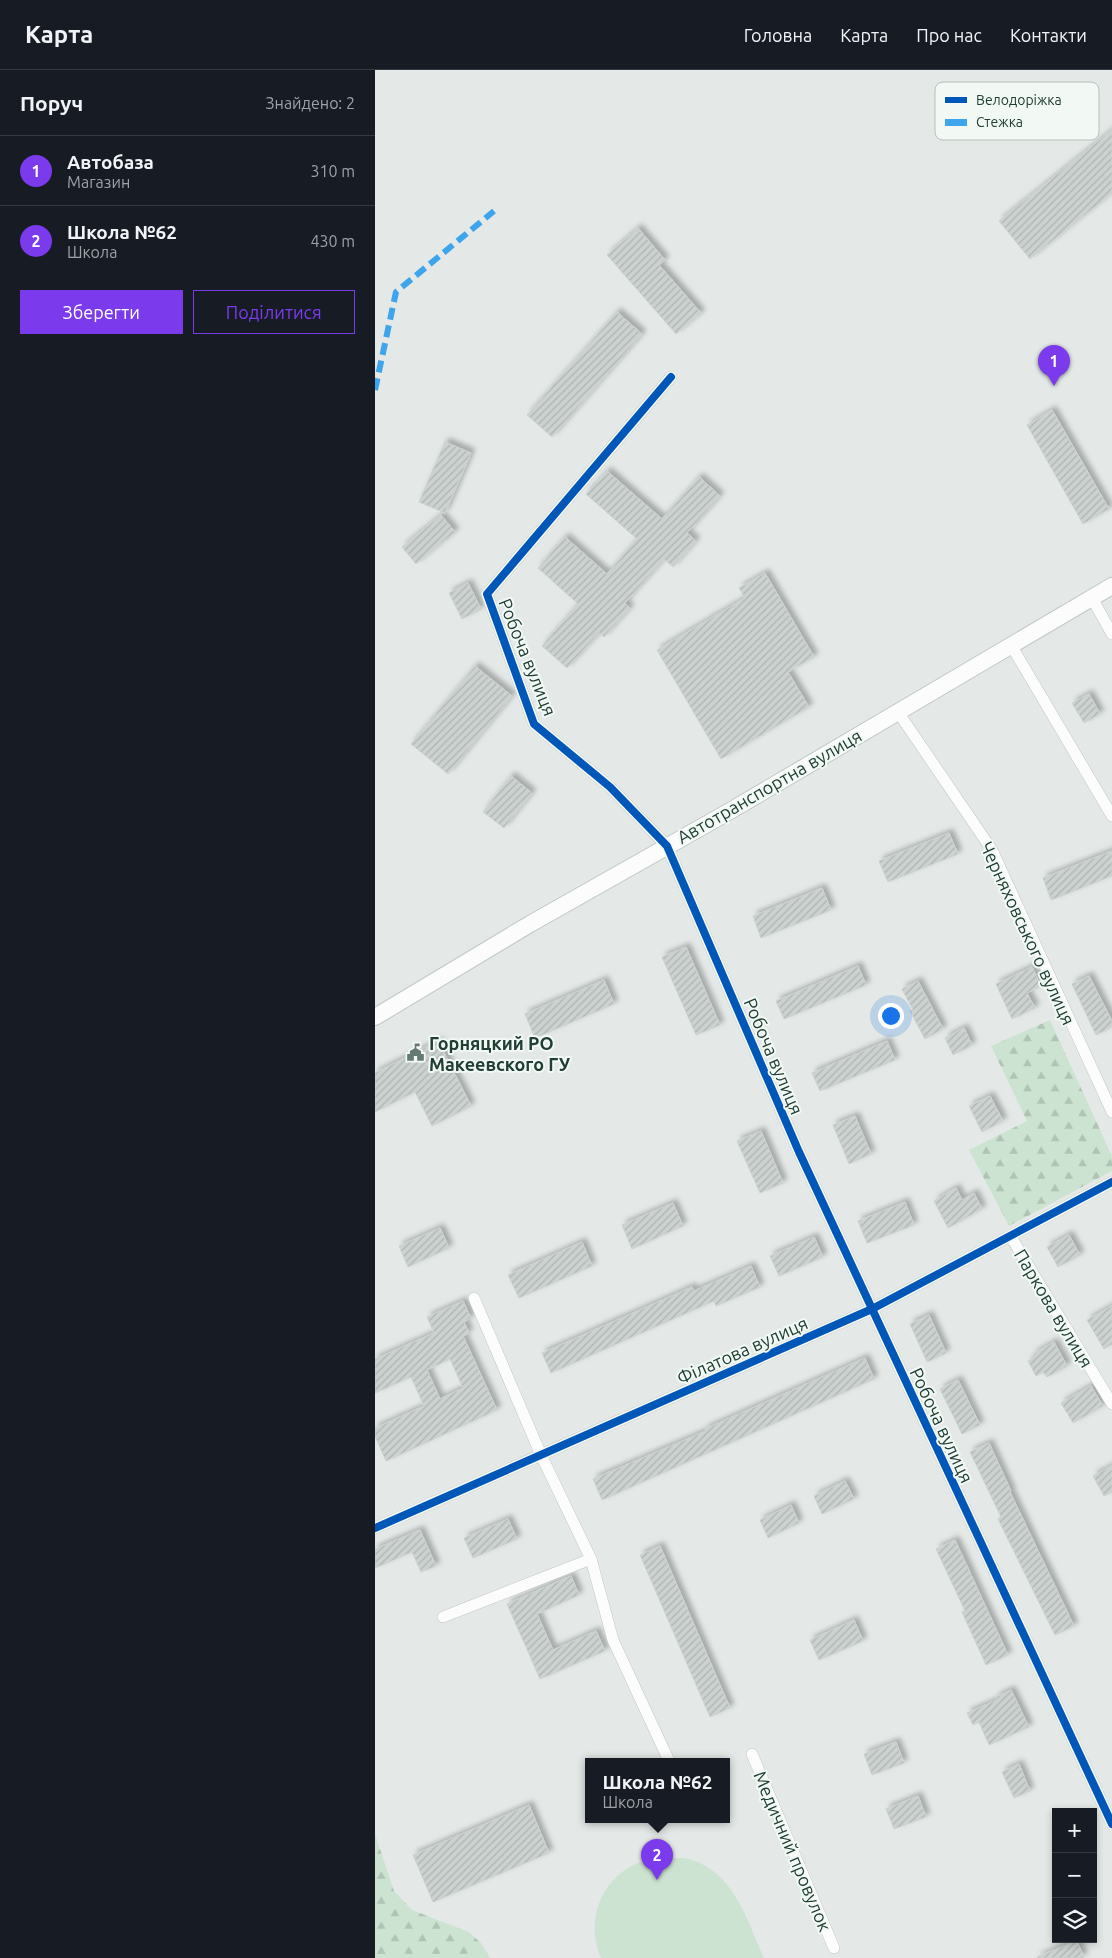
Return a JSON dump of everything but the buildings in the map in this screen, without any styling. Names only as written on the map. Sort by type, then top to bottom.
[{"type":"main road","name":"Автотранспортна вулиця","points":[[375,1017],[529,924],[667,846],[1112,586]]},
{"type":"street","name":"Робоча вулиця","points":[[671,377],[487,594],[535,724],[610,787],[667,846],[799,1152],[1112,1824]]},
{"type":"street","points":[[1092,598],[1112,634]]},
{"type":"street","points":[[1011,645],[1112,816]]},
{"type":"street","name":"Черняховського вулиця","points":[[898,712],[992,850],[1112,1112]]},
{"type":"street","name":"Філатова вулиця","points":[[375,1528],[872,1309],[1112,1182]]},
{"type":"street","name":"Паркова вулиця","points":[[1011,1237],[1112,1404]]},
{"type":"street","points":[[474,1298],[541,1454],[591,1559],[613,1640],[668,1758]]},
{"type":"street","points":[[443,1617],[591,1559]]},
{"type":"street","name":"Медичний провулок","points":[[752,1754],[834,1948]]},
{"type":"green space","points":[[1050,1020],[1112,1156],[1112,1171],[1009,1226],[969,1150],[1027,1121],[991,1046]]},
{"type":"green space","points":[[375,1834],[394,1891],[412,1910],[469,1932],[482,1944],[490,1958],[375,1958]]},
{"type":"green space","points":[[662,1859],[689,1859],[704,1865],[717,1874],[737,1899],[764,1958],[601,1958],[596,1944],[595,1917],[605,1892],[623,1871],[635,1864]]},
{"type":"marked path","points":[[375,390],[396,292],[494,211]]},
{"type":"cycle path","points":[[671,377],[487,594],[534,724],[610,787],[667,846],[799,1152],[1112,1824]]},
{"type":"cycle path","points":[[375,1528],[872,1309],[1112,1182]]},
{"type":"place","name":"Автобаза","points":[[1054,386]]},
{"type":"place","name":"Горняцкий РО Макеевского ГУ","points":[[415,1053]]},
{"type":"place","name":"Школа №62","points":[[657,1880]]}]
